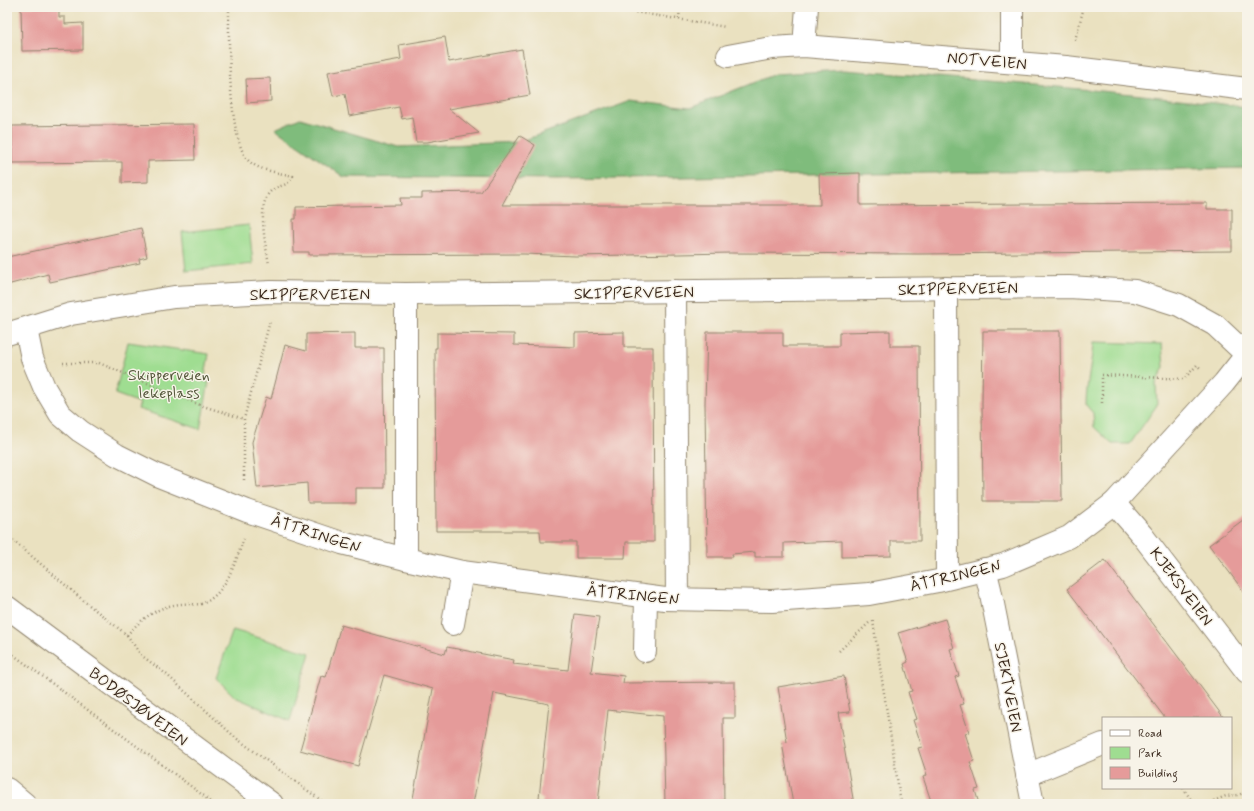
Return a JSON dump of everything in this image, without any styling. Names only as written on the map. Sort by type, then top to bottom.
[{"type":"street","points":[[804,46],[807,7]]},
{"type":"street","points":[[1012,7],[1012,62]]},
{"type":"street","name":"NOTVEIEN","points":[[728,56],[772,48],[804,46],[1066,67],[1247,89]]},
{"type":"street","name":"SKIPPERVEIEN","points":[[16,332],[70,314],[174,297],[271,292],[406,294],[1069,287],[1135,291],[1179,305],[1214,325],[1247,355]]},
{"type":"street","points":[[946,288],[947,578]]},
{"type":"street","points":[[674,291],[677,599]]},
{"type":"street","points":[[406,294],[406,559]]},
{"type":"street","name":"ÅTTRINGEN","points":[[16,332],[32,358],[44,387],[60,414],[80,431],[117,455],[159,476],[247,511],[342,543],[462,572],[646,597],[772,601],[868,594],[947,578],[1003,565],[1069,537],[1114,503],[1219,389],[1247,355]]},
{"type":"street","name":"KJEKSVEIEN","points":[[1114,503],[1142,534],[1247,672]]},
{"type":"street","name":"SJEKTVEIEN","points":[[985,569],[1033,804]]},
{"type":"street","points":[[453,624],[462,572]]},
{"type":"street","points":[[646,597],[646,651]]},
{"type":"street","name":"BODØSJØVEIEN","points":[[7,607],[272,804]]},
{"type":"street","points":[[1027,775],[1102,744]]},
{"type":"street","points":[[7,789],[25,804]]},
{"type":"path","points":[[229,7],[232,94],[236,132],[242,152],[250,162],[268,170],[293,176],[289,183],[271,191],[265,200],[263,219],[269,269]]},
{"type":"path","points":[[604,7],[728,28]]},
{"type":"path","points":[[679,19],[680,7]]},
{"type":"path","points":[[1066,67],[1084,7]]},
{"type":"path","points":[[244,487],[244,419],[270,320]]},
{"type":"path","points":[[58,358],[62,363],[98,362],[200,405],[244,419]]},
{"type":"path","points":[[1102,403],[1102,375],[1184,379],[1197,365],[1206,372]]},
{"type":"path","points":[[127,634],[137,624],[162,607],[183,604],[202,604],[217,595],[232,572],[246,533]]},
{"type":"path","points":[[7,536],[84,601],[127,634],[140,655],[166,674],[236,738],[326,804]]},
{"type":"path","points":[[839,651],[872,620],[901,804]]},
{"type":"path","points":[[7,650],[204,796],[212,804]]},
{"type":"path","points":[[1184,789],[1194,804]]},
{"type":"path","points":[[1206,804],[1226,796],[1239,795],[1247,791]]},
{"type":"green space","points":[[844,70],[1096,90],[1247,107],[1247,168],[559,179],[344,177],[275,129],[300,118],[398,147],[519,142],[631,101],[690,108],[775,74]]},
{"type":"green space","points":[[249,225],[253,264],[186,271],[182,232]]},
{"type":"green space","name":"Skipperveien lekeplass","points":[[128,342],[209,354],[204,381],[209,382],[200,429],[138,409],[140,403],[115,394]]},
{"type":"green space","points":[[1093,342],[1162,344],[1164,367],[1156,383],[1157,405],[1130,444],[1112,444],[1094,427],[1093,413],[1086,405]]},
{"type":"green space","points":[[233,630],[310,653],[290,721],[235,697],[216,678]]},
{"type":"building","points":[[21,7],[59,7],[59,17],[65,17],[65,24],[83,23],[83,50],[22,51]]},
{"type":"building","points":[[445,37],[449,62],[522,49],[530,95],[449,109],[479,133],[427,142],[416,142],[412,117],[402,119],[399,107],[349,116],[345,94],[333,96],[328,72],[401,59],[399,45]]},
{"type":"building","points":[[270,78],[271,101],[247,103],[246,79]]},
{"type":"building","points":[[194,124],[195,160],[148,161],[148,182],[122,183],[122,162],[12,163],[12,126]]},
{"type":"building","points":[[520,136],[535,145],[502,205],[820,205],[819,174],[860,173],[860,205],[1207,203],[1207,209],[1232,209],[1232,251],[920,254],[730,253],[576,256],[524,254],[309,255],[309,252],[294,252],[293,219],[296,219],[296,207],[401,205],[400,198],[422,198],[422,193],[481,192]]},
{"type":"building","points":[[141,228],[147,257],[139,259],[140,263],[50,282],[48,274],[7,285],[7,257]]},
{"type":"building","points":[[890,331],[890,346],[919,346],[920,541],[891,541],[891,556],[842,557],[842,541],[784,543],[784,557],[755,557],[755,552],[732,554],[733,557],[707,557],[705,403],[707,332],[783,332],[783,346],[840,346],[840,332]]},
{"type":"building","points":[[983,331],[1060,331],[1062,501],[983,501]]},
{"type":"building","points":[[624,332],[624,347],[653,347],[654,542],[626,542],[625,558],[576,558],[576,542],[541,542],[540,531],[436,531],[435,348],[437,348],[437,333],[514,334],[514,345],[575,347],[575,333]]},
{"type":"building","points":[[355,333],[355,348],[384,348],[385,488],[356,488],[356,503],[308,503],[307,483],[257,488],[252,442],[266,397],[271,399],[285,345],[306,351],[306,334]]},
{"type":"building","points":[[1247,517],[1247,596],[1209,545]]},
{"type":"building","points":[[1105,560],[1223,717],[1164,717],[1067,589]]},
{"type":"building","points":[[575,614],[599,617],[591,672],[624,676],[623,683],[735,682],[735,718],[723,718],[724,804],[665,804],[663,716],[608,710],[598,804],[542,804],[543,799],[539,798],[549,704],[494,693],[473,804],[412,804],[433,689],[384,675],[358,766],[300,750],[321,676],[326,677],[341,625],[445,654],[447,647],[514,660],[513,664],[568,670]]},
{"type":"building","points":[[945,619],[954,648],[950,649],[959,676],[955,677],[964,704],[960,705],[969,732],[965,733],[974,761],[970,762],[979,789],[975,790],[979,804],[932,804],[923,777],[927,775],[918,748],[922,747],[913,720],[917,719],[908,692],[912,691],[904,664],[908,662],[898,633]]},
{"type":"building","points":[[844,676],[850,712],[838,713],[854,804],[793,804],[782,743],[787,742],[778,687]]}]
